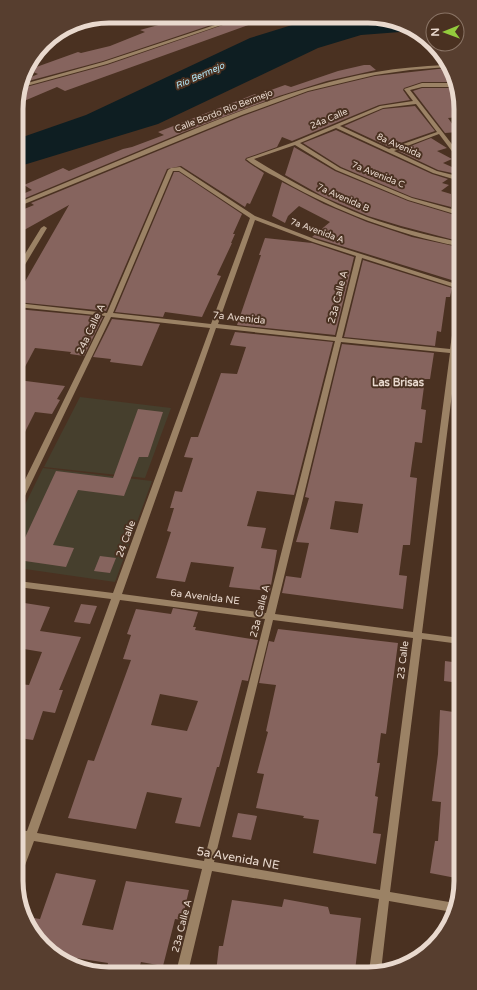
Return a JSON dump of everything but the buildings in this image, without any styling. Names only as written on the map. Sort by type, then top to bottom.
[{"type":"street","points":[[27,85],[105,62],[225,23]]},
{"type":"street","name":"Calle Bordo Río Bermejo","points":[[23,203],[244,111],[360,75],[442,66]]},
{"type":"street","points":[[450,85],[422,85],[407,89],[454,150]]},
{"type":"street","name":"24a Calle","points":[[249,159],[296,142],[382,107],[417,102]]},
{"type":"street","name":"8a Avenida","points":[[334,126],[435,172],[454,177]]},
{"type":"street","points":[[388,151],[440,132]]},
{"type":"street","name":"7a Avenida C","points":[[296,142],[338,169],[410,198],[454,211]]},
{"type":"street","name":"7a Avenida B","points":[[249,159],[289,183],[353,214],[388,226],[454,243]]},
{"type":"street","name":"7a Avenida A","points":[[180,169],[253,217],[359,256],[454,286]]},
{"type":"street","name":"24a Calle A","points":[[23,492],[109,315],[171,170],[180,169]]},
{"type":"street","name":"24 Calle","points":[[23,857],[253,217]]},
{"type":"street","points":[[23,263],[44,228]]},
{"type":"street","name":"23a Calle A","points":[[183,967],[359,256]]},
{"type":"street","name":"7a Avenida","points":[[23,306],[454,351]]},
{"type":"street","name":"23 Calle","points":[[376,966],[417,635],[454,358]]},
{"type":"street","name":"6a Avenida NE","points":[[23,585],[454,640]]},
{"type":"street","name":"5a Avenida NE","points":[[23,835],[450,906]]},
{"type":"shaded area","points":[[80,397],[171,408],[145,478],[44,467]]},
{"type":"shaded area","points":[[43,468],[152,481],[115,582],[23,569],[23,509]]},
{"type":"water","name":"Río Bermejo","points":[[299,23],[373,23],[405,32],[361,35],[318,48],[158,124],[23,165],[23,137],[86,115],[250,38]]},
{"type":"district","name":"Las Brisas","points":[[398,382]]}]
